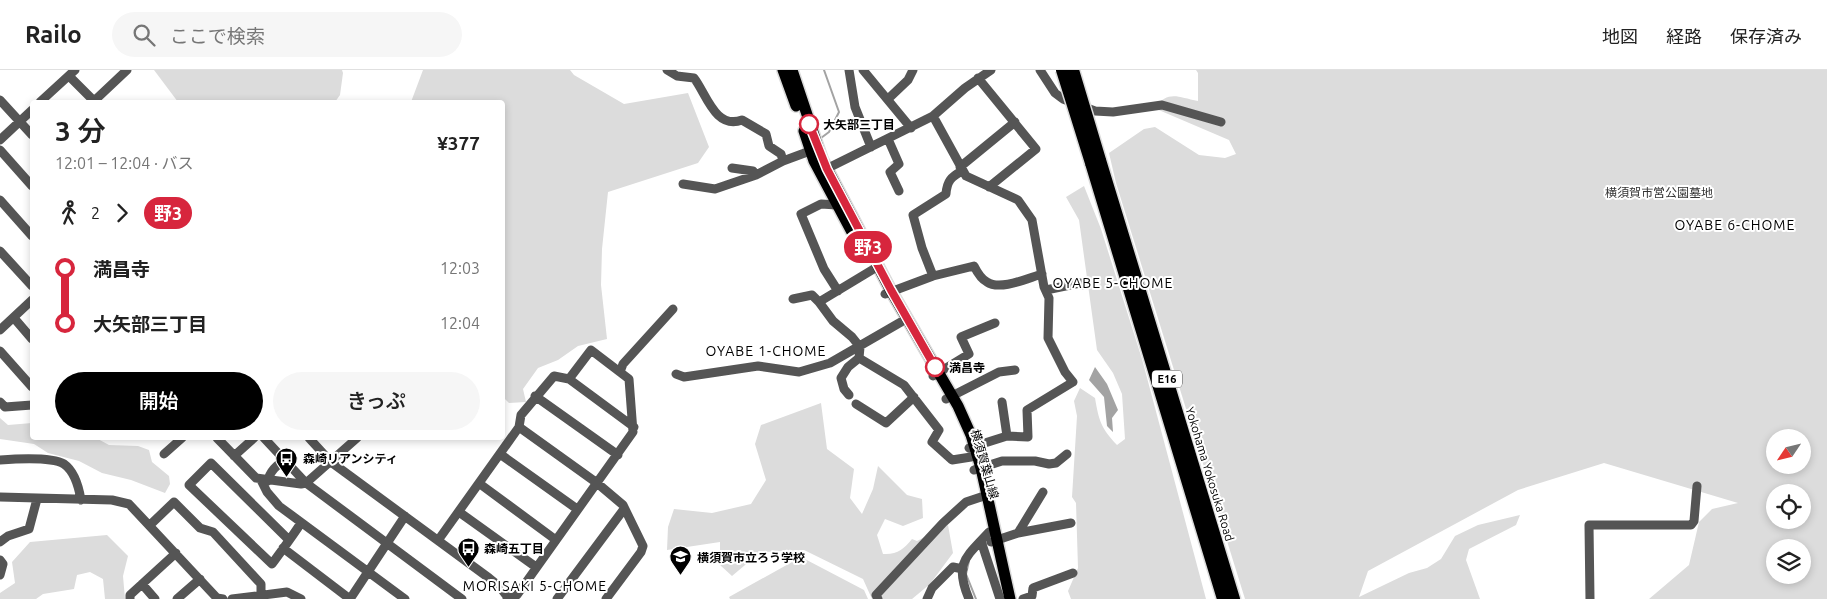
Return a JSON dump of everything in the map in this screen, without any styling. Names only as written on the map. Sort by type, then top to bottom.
[{"type":"highway","name":"Yokohama Yokosuka Road","points":[[1062,70],[1095,161],[1234,599]]},
{"type":"highway","name":"Yokohama Yokosuka Road","points":[[1073,70],[1095,161],[1223,599]]},
{"type":"highway","points":[[1184,470],[1216,599]]},
{"type":"main road","name":"横須賀葉山線","points":[[783,70],[810,152],[823,171],[888,292],[936,374],[972,450],[978,469],[989,538]]},
{"type":"main road","name":"横須賀葉山線","points":[[792,70],[823,171],[837,205],[872,270],[888,292],[901,322],[936,374]]},
{"type":"main road","name":"横須賀葉山線","points":[[978,469],[989,538],[1010,599]]},
{"type":"main road","points":[[989,538],[1002,599]]},
{"type":"main road","points":[[989,538],[1017,599]]},
{"type":"street","points":[[96,100],[127,70]]},
{"type":"street","points":[[667,70],[677,76],[694,78],[710,106],[722,118],[742,120],[766,134],[769,146],[780,154],[783,161]]},
{"type":"street","points":[[849,70],[855,108],[871,147]]},
{"type":"street","points":[[863,70],[911,128]]},
{"type":"street","points":[[823,171],[933,116],[978,78],[992,70]]},
{"type":"street","points":[[1040,70],[1054,93],[1063,100],[1095,111],[1113,112],[1162,105],[1221,122]]},
{"type":"street","points":[[888,99],[910,72]]},
{"type":"street","points":[[42,100],[72,73],[92,100]]},
{"type":"street","points":[[978,78],[1036,149],[989,187]]},
{"type":"street","points":[[0,100],[30,133]]},
{"type":"street","points":[[0,140],[30,112]]},
{"type":"street","points":[[859,358],[904,386],[939,430],[932,442],[952,460],[1008,436],[1028,437],[1027,410],[1073,382],[1065,372],[1048,338],[1049,298],[1042,274],[1032,220],[1018,200],[966,176],[933,116]]},
{"type":"street","points":[[933,276],[922,248],[913,215],[946,194],[947,185],[952,176],[1015,122]]},
{"type":"street","points":[[888,139],[899,164],[890,172],[899,191]]},
{"type":"street","points":[[0,150],[30,184]]},
{"type":"street","points":[[683,184],[715,188],[756,175],[783,161],[810,152]]},
{"type":"street","points":[[732,168],[753,171],[756,175]]},
{"type":"street","points":[[0,200],[30,234]]},
{"type":"street","points":[[837,205],[821,204],[801,214],[824,269],[838,291]]},
{"type":"street","points":[[0,251],[30,284]]},
{"type":"street","points":[[888,292],[933,276],[974,266],[982,279],[993,285],[1042,274]]},
{"type":"street","points":[[819,302],[872,270]]},
{"type":"street","points":[[1046,290],[1080,283],[1082,285]]},
{"type":"street","points":[[793,299],[812,294],[832,321],[852,337],[860,347],[859,358],[848,367],[841,378],[848,395]]},
{"type":"street","points":[[0,330],[30,302]]},
{"type":"street","points":[[620,372],[623,364],[673,309]]},
{"type":"street","points":[[14,318],[30,337]]},
{"type":"street","points":[[676,374],[684,377],[758,366],[799,372],[830,363],[901,322]]},
{"type":"street","points":[[936,374],[969,354],[961,337],[995,323]]},
{"type":"street","points":[[311,440],[331,462],[439,539],[513,598],[634,432],[629,379],[591,350],[569,379]]},
{"type":"street","points":[[0,351],[30,385]]},
{"type":"street","points":[[949,398],[999,372],[1015,370]]},
{"type":"street","points":[[439,539],[519,427],[521,415],[535,396],[554,376],[569,379],[634,426]]},
{"type":"street","points":[[535,396],[618,455]]},
{"type":"street","points":[[856,404],[886,423],[914,397]]},
{"type":"street","points":[[0,402],[5,407],[30,405]]},
{"type":"street","points":[[1002,402],[1008,436]]},
{"type":"street","points":[[519,427],[597,483],[624,510],[643,546],[641,552],[606,599]]},
{"type":"street","points":[[164,454],[180,440]]},
{"type":"street","points":[[219,440],[256,478],[264,481],[306,483],[355,440]]},
{"type":"street","points":[[234,456],[252,440]]},
{"type":"street","points":[[266,440],[306,483],[462,599]]},
{"type":"street","points":[[500,454],[577,510]]},
{"type":"street","points":[[978,469],[1002,461],[1056,463],[1067,454]]},
{"type":"street","points":[[0,460],[34,460],[62,463],[78,488],[81,500]]},
{"type":"street","points":[[286,461],[282,462],[264,481],[267,492],[279,506],[405,599]]},
{"type":"street","points":[[289,540],[212,463],[189,485],[272,564],[283,548],[289,540],[301,523]]},
{"type":"street","points":[[480,484],[556,540]]},
{"type":"street","points":[[1590,599],[1589,525],[1692,524],[1694,522],[1697,486]]},
{"type":"street","points":[[1018,533],[1043,492]]},
{"type":"street","points":[[0,497],[112,500],[129,504],[217,598],[223,599]]},
{"type":"street","points":[[878,599],[876,596],[901,566],[925,545],[943,523],[966,502],[981,497]]},
{"type":"street","points":[[0,542],[8,536],[29,529],[37,499]]},
{"type":"street","points":[[150,525],[174,502],[200,528],[213,532],[261,584],[261,595]]},
{"type":"street","points":[[557,599],[624,510]]},
{"type":"street","points":[[459,512],[536,567]]},
{"type":"street","points":[[283,548],[350,599],[405,516]]},
{"type":"street","points":[[970,599],[961,575],[962,569],[966,560],[989,538],[1072,523]]},
{"type":"street","points":[[130,599],[130,595],[176,553]]},
{"type":"street","points":[[0,560],[3,564],[0,575]]},
{"type":"street","points":[[925,598],[953,567],[962,569]]},
{"type":"street","points":[[1023,599],[1032,596],[1033,588],[1073,573]]},
{"type":"street","points":[[177,599],[200,580]]},
{"type":"street","points":[[142,584],[155,599]]},
{"type":"street","points":[[232,599],[287,592],[301,599]]},
{"type":"green space","points":[[154,70],[342,70],[343,73],[340,95],[336,100],[176,100]]},
{"type":"green space","points":[[423,70],[570,70],[574,75],[624,104],[688,93],[709,147],[698,163],[608,192],[602,249],[601,285],[607,339],[578,346],[558,360],[538,368],[523,389],[526,402],[509,403],[505,399],[505,100],[412,100]]},
{"type":"green space","name":"横須賀市営公園墓地","points":[[1196,70],[1827,70],[1827,599],[1649,599],[1689,565],[1699,522],[1712,509],[1738,503],[1604,463],[1518,490],[1368,571],[1359,597],[1409,573],[1427,568],[1441,559],[1455,536],[1478,525],[1520,515],[1516,525],[1469,549],[1466,560],[1480,599],[1245,599],[1116,183],[1109,153],[1144,129],[1155,127],[1199,155],[1225,158],[1236,154],[1229,140],[1154,108],[1164,99],[1174,96],[1198,101],[1198,73]]},
{"type":"green space","points":[[1084,186],[1101,229],[1142,359],[1206,599],[1071,599],[1068,591],[1078,568],[1076,503],[1072,497],[1077,416],[1074,401],[1080,388],[1095,398],[1104,429],[1117,445],[1125,439],[1122,394],[1113,373],[1097,350],[1079,220],[1066,197]]},
{"type":"green space","points":[[821,403],[827,449],[854,469],[850,498],[862,514],[873,489],[878,466],[907,495],[922,499],[923,518],[903,526],[885,519],[877,535],[883,554],[896,552],[912,539],[917,541],[948,525],[953,553],[930,584],[912,599],[872,599],[863,579],[804,550],[764,552],[732,576],[720,565],[720,542],[667,550],[668,527],[674,509],[712,513],[751,504],[766,480],[755,444],[761,425]]},
{"type":"green space","points":[[0,418],[8,425],[30,423],[30,440],[100,440],[109,445],[138,446],[149,450],[152,462],[169,476],[170,484],[165,493],[131,480],[102,473],[79,461],[48,453],[34,444],[0,439]]},
{"type":"green space","points":[[107,535],[128,556],[123,576],[125,599],[105,599],[103,579],[90,572],[77,575],[74,589],[43,594],[36,599],[0,599],[0,593],[15,583],[12,562],[30,542]]},
{"type":"green space","points":[[801,557],[864,590],[868,599],[730,599],[729,597]]},
{"type":"shaded area","points":[[1095,367],[1107,384],[1118,410],[1112,418],[1113,432],[1107,426],[1104,397],[1089,380]]},
{"type":"waterway","points":[[821,138],[829,132],[839,112],[824,70]]},
{"type":"waterway","points":[[969,561],[966,574],[976,599]]},
{"type":"bus line","name":"野3","points":[[809,124],[827,169],[891,290],[935,367]]},
{"type":"place","name":"大矢部三丁目","points":[[809,124]]},
{"type":"place","name":"満昌寺","points":[[935,367]]},
{"type":"place","name":"森崎リアンシティ","points":[[287,477]]},
{"type":"place","name":"森崎五丁目","points":[[468,567]]},
{"type":"place","name":"横須賀市立ろう学校","points":[[681,576]]},
{"type":"district","name":"OYABE 6-CHOME","points":[[1735,225]]},
{"type":"district","name":"OYABE 5-CHOME","points":[[1113,283]]},
{"type":"district","name":"OYABE 1-CHOME","points":[[766,351]]},
{"type":"district","name":"MORISAKI 5-CHOME","points":[[535,586]]}]
